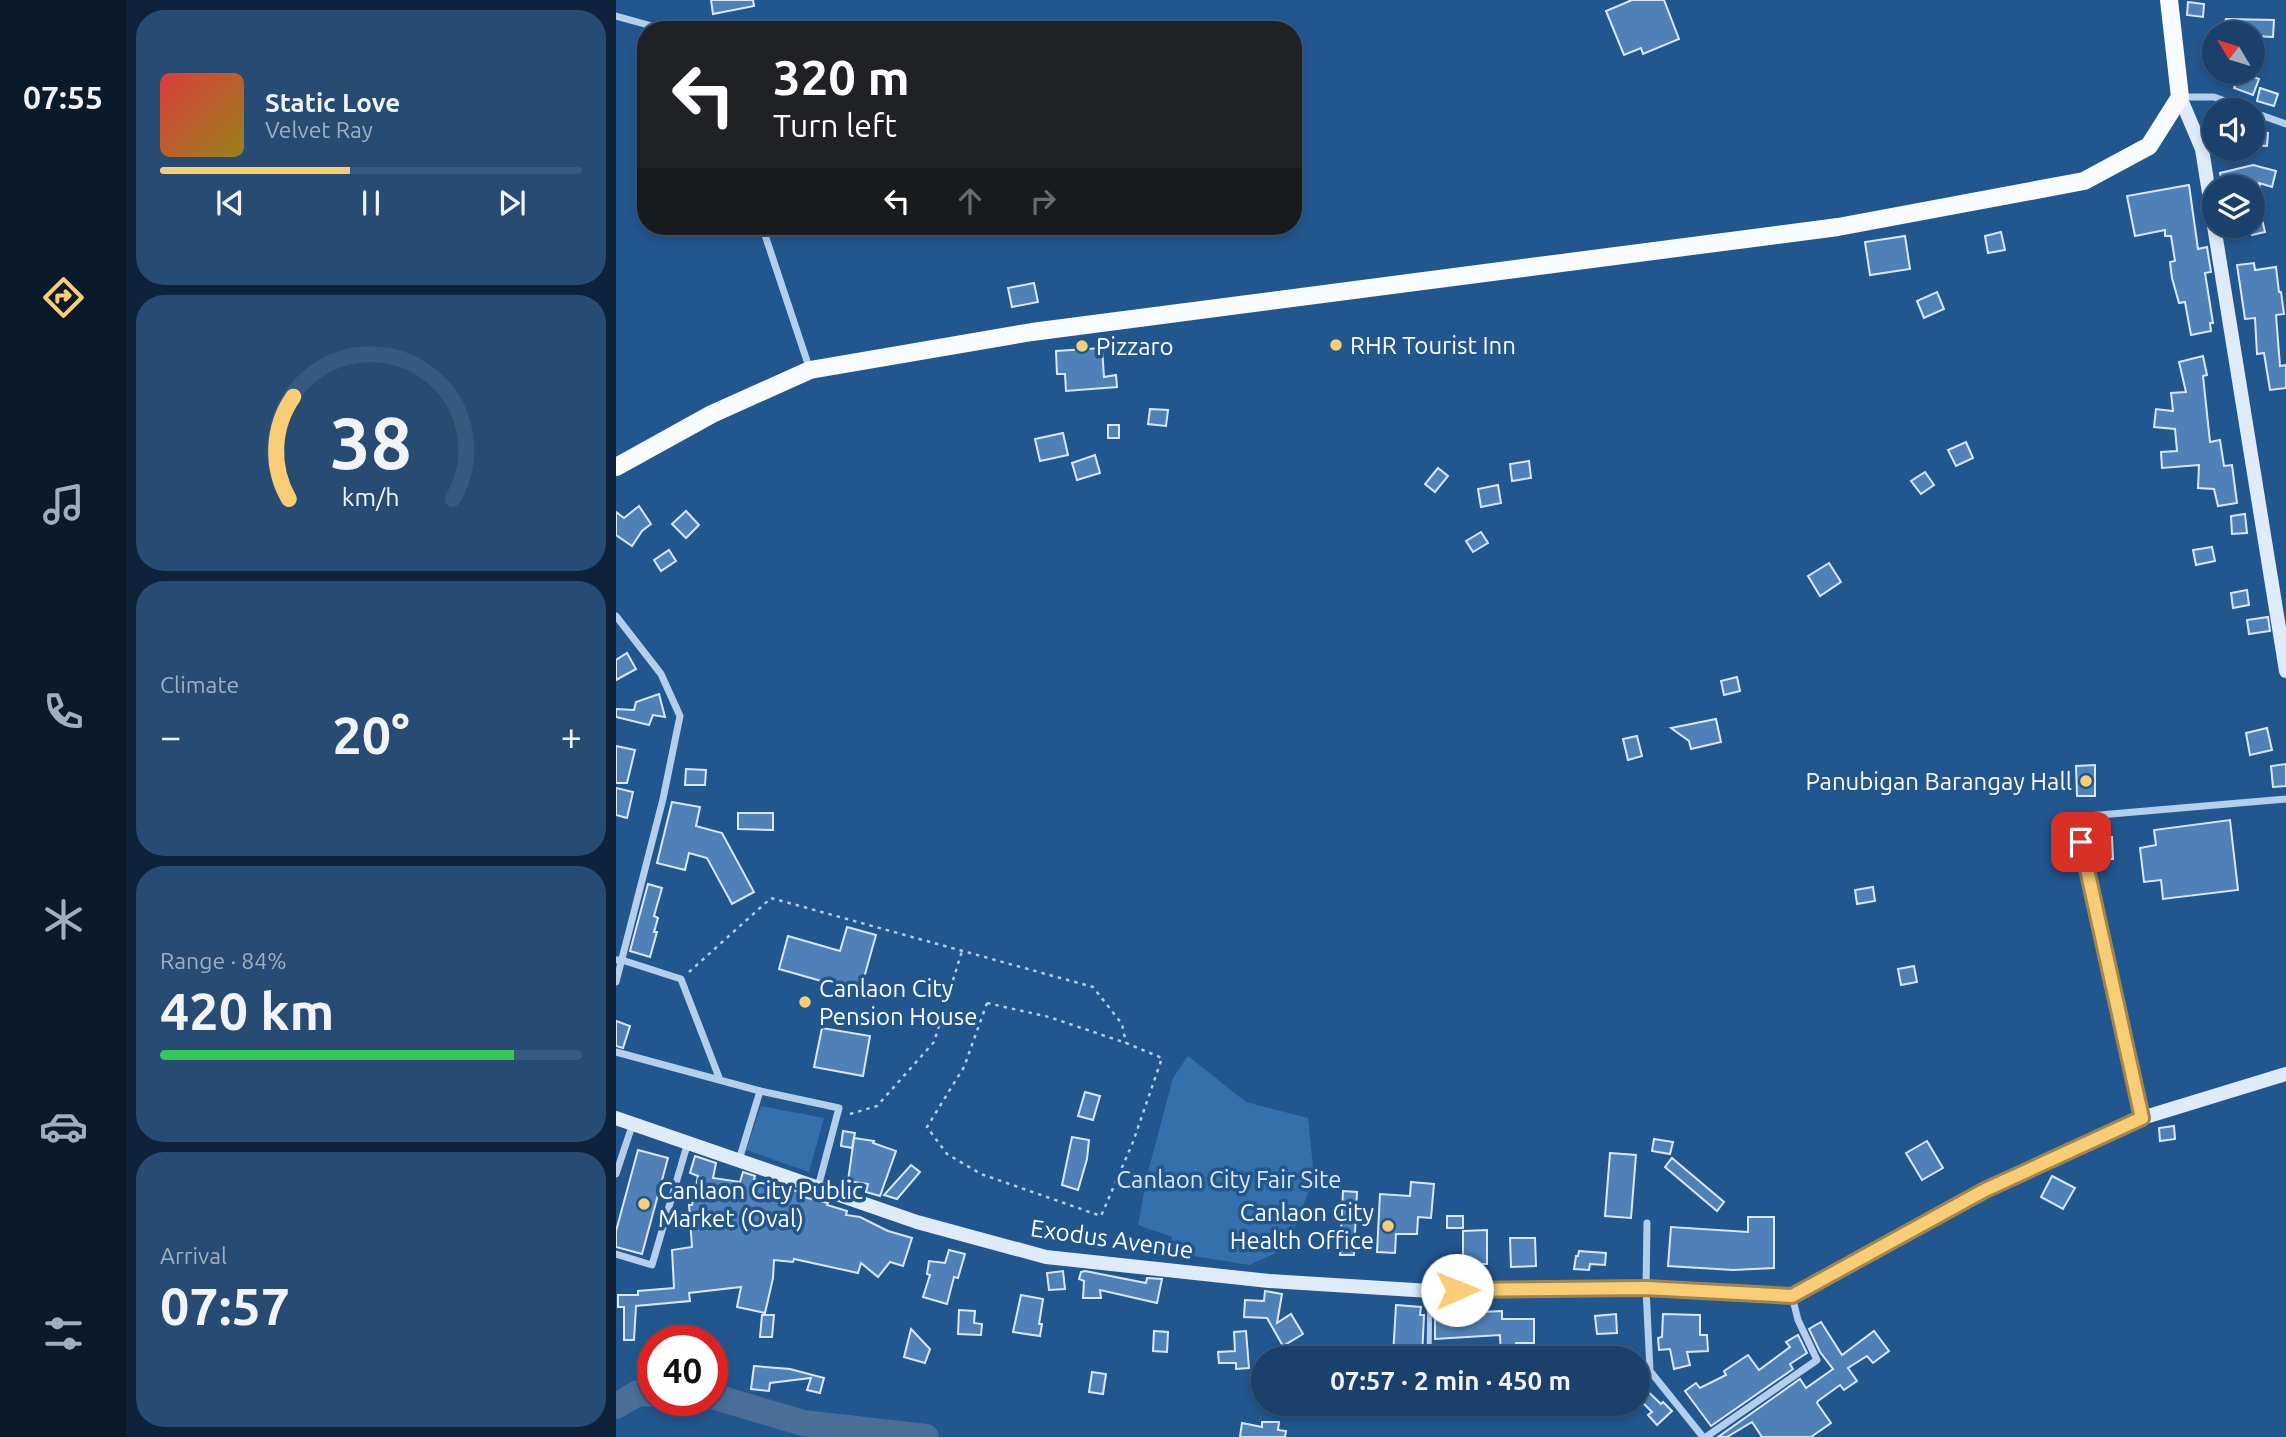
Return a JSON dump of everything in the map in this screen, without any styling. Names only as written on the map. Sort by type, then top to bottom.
[{"type":"main road","points":[[616,467],[712,414],[810,370],[1032,332],[1838,227],[2084,181],[2150,146],[2179,97],[2169,0]]},
{"type":"street","points":[[616,16],[637,22]]},
{"type":"street","points":[[2206,175],[2202,149],[2179,97],[2217,98]]},
{"type":"street","points":[[2265,116],[2286,124]]},
{"type":"street","points":[[765,235],[810,370]]},
{"type":"street","points":[[2216,238],[2286,671]]},
{"type":"street","points":[[616,615],[661,674],[680,716],[663,799],[619,960],[616,982]]},
{"type":"street","points":[[2142,1118],[2076,817],[2286,799]]},
{"type":"street","points":[[619,960],[681,979],[720,1080]]},
{"type":"street","points":[[616,1052],[760,1091],[839,1108],[818,1187]]},
{"type":"street","points":[[1647,1223],[1646,1288],[1650,1371],[1704,1437],[1816,1360],[1798,1320],[1792,1296],[1985,1190],[2142,1118],[2286,1074]]},
{"type":"street","points":[[739,1160],[760,1091]]},
{"type":"street","name":"Exodus Avenue","points":[[616,1118],[917,1222],[1046,1257],[1269,1281],[1430,1290],[1646,1288],[1792,1296]]},
{"type":"street","points":[[616,1174],[633,1124]]},
{"type":"street","points":[[616,1254],[652,1265],[688,1142]]},
{"type":"lane","points":[[1429,1346],[1430,1290]]},
{"type":"path","points":[[681,979],[771,898],[1093,987],[1122,1024],[1126,1043]]},
{"type":"path","points":[[836,1119],[877,1106],[934,1042],[962,951]]},
{"type":"path","points":[[987,1003],[1049,1017],[1126,1043],[1162,1058],[1133,1142],[1101,1216],[981,1174],[947,1154],[927,1127],[964,1067],[987,1003]]},
{"type":"green space","name":"Canlaon City Fair Site","points":[[1188,1056],[1246,1102],[1308,1118],[1314,1177],[1287,1248],[1249,1265],[1169,1252],[1172,1237],[1138,1225],[1148,1172],[1173,1078]]},
{"type":"green space","points":[[761,1106],[824,1118],[809,1172],[746,1150]]},
{"type":"building","points":[[711,0],[753,0],[754,6],[713,14]]},
{"type":"building","points":[[1632,0],[1664,0],[1679,39],[1643,54],[1641,48],[1624,55],[1606,11]]},
{"type":"building","points":[[2188,2],[2204,4],[2203,17],[2187,15]]},
{"type":"building","points":[[2274,20],[2273,37],[2265,37],[2265,21],[2225,21]]},
{"type":"building","points":[[2236,84],[2257,84],[2253,95],[2234,88]]},
{"type":"building","points":[[2260,88],[2278,94],[2274,106],[2265,103],[2265,98],[2258,98]]},
{"type":"building","points":[[2265,133],[2268,133],[2265,146]]},
{"type":"building","points":[[2253,165],[2276,171],[2272,187],[2265,185],[2265,175],[2220,173]]},
{"type":"building","points":[[2189,185],[2198,249],[2207,247],[2211,272],[2205,273],[2213,323],[2210,323],[2211,331],[2191,335],[2185,302],[2179,303],[2172,278],[2170,262],[2175,261],[2171,236],[2165,236],[2165,230],[2135,236],[2127,196]]},
{"type":"building","points":[[2001,232],[2005,250],[1988,253],[1985,236]]},
{"type":"building","points":[[1905,236],[1910,269],[1870,275],[1865,242]]},
{"type":"building","points":[[2254,263],[2255,270],[2276,267],[2284,314],[2276,315],[2280,366],[2286,365],[2286,388],[2270,390],[2264,353],[2257,354],[2255,318],[2245,319],[2237,265]]},
{"type":"building","points":[[1034,283],[1038,302],[1012,307],[1008,288]]},
{"type":"building","points":[[1937,292],[1944,309],[1924,318],[1917,301]]},
{"type":"building","points":[[1102,348],[1104,377],[1116,375],[1117,387],[1066,391],[1065,374],[1057,374],[1056,351]]},
{"type":"building","points":[[2203,356],[2207,375],[2203,376],[2210,442],[2220,440],[2224,466],[2232,465],[2237,503],[2218,506],[2214,489],[2198,488],[2199,465],[2162,468],[2161,452],[2177,451],[2175,429],[2154,427],[2156,409],[2173,411],[2171,393],[2186,392],[2179,362]]},
{"type":"building","points":[[1150,409],[1168,410],[1166,426],[1148,424]]},
{"type":"building","points":[[1108,425],[1119,425],[1119,438],[1108,438]]},
{"type":"building","points":[[1063,433],[1068,455],[1040,461],[1035,439]]},
{"type":"building","points":[[1966,442],[1973,458],[1956,466],[1948,450]]},
{"type":"building","points":[[1095,455],[1100,473],[1077,480],[1072,463]]},
{"type":"building","points":[[1529,461],[1531,478],[1512,481],[1510,464]]},
{"type":"building","points":[[1438,468],[1448,476],[1435,492],[1425,484]]},
{"type":"building","points":[[1925,472],[1934,485],[1921,494],[1911,481]]},
{"type":"building","points":[[1498,485],[1501,503],[1481,507],[1478,489]]},
{"type":"building","points":[[639,506],[651,524],[642,531],[632,546],[616,535],[616,512],[624,518]]},
{"type":"building","points":[[686,511],[699,525],[686,538],[672,524]]},
{"type":"building","points":[[2245,514],[2247,533],[2232,534],[2231,516]]},
{"type":"building","points":[[1481,532],[1488,543],[1473,552],[1466,541]]},
{"type":"building","points":[[2212,547],[2215,561],[2196,565],[2193,550]]},
{"type":"building","points":[[669,550],[676,561],[661,571],[654,560]]},
{"type":"building","points":[[1829,563],[1841,582],[1820,596],[1808,576]]},
{"type":"building","points":[[2247,590],[2249,605],[2233,608],[2231,593]]},
{"type":"building","points":[[2268,617],[2270,631],[2249,634],[2247,620]]},
{"type":"building","points":[[627,653],[636,669],[616,680],[616,660]]},
{"type":"building","points":[[1737,677],[1740,691],[1724,695],[1721,681]]},
{"type":"building","points":[[659,694],[665,717],[653,715],[649,725],[616,717],[616,709],[634,710],[636,702]]},
{"type":"building","points":[[1716,719],[1721,742],[1691,749],[1689,741],[1671,728]]},
{"type":"building","points":[[2267,728],[2272,750],[2250,755],[2246,733]]},
{"type":"building","points":[[1637,736],[1642,756],[1628,760],[1623,739]]},
{"type":"building","points":[[616,746],[635,750],[627,783],[616,783]]},
{"type":"building","points":[[2286,764],[2286,786],[2273,787],[2271,766]]},
{"type":"building","name":"Panubigan Barangay Hall","points":[[2095,765],[2095,796],[2077,796],[2076,766]]},
{"type":"building","points":[[686,769],[706,770],[705,785],[685,785]]},
{"type":"building","points":[[616,788],[633,792],[627,818],[616,815]]},
{"type":"building","points":[[672,802],[700,807],[696,826],[722,833],[754,892],[732,904],[707,858],[689,853],[685,870],[657,863]]},
{"type":"building","points":[[738,813],[773,813],[773,830],[738,829]]},
{"type":"building","points":[[2230,820],[2238,890],[2163,899],[2161,880],[2144,882],[2140,848],[2156,845],[2154,830]]},
{"type":"building","points":[[2112,837],[2113,859],[2101,859],[2099,838]]},
{"type":"building","points":[[648,884],[662,888],[654,916],[658,918],[654,932],[657,932],[650,957],[630,951]]},
{"type":"building","points":[[1873,887],[1875,901],[1857,904],[1855,890]]},
{"type":"building","points":[[847,927],[876,935],[860,992],[779,969],[788,936],[840,951]]},
{"type":"building","points":[[1914,966],[1917,982],[1901,985],[1898,969]]},
{"type":"building","points":[[616,1021],[630,1026],[623,1048],[616,1046]]},
{"type":"building","points":[[822,1028],[870,1036],[863,1076],[814,1067]]},
{"type":"building","points":[[1085,1092],[1100,1096],[1093,1120],[1078,1116]]},
{"type":"building","points":[[2174,1126],[2175,1139],[2160,1141],[2159,1128]]},
{"type":"building","points":[[843,1131],[855,1133],[852,1148],[841,1146]]},
{"type":"building","points":[[1072,1137],[1089,1140],[1087,1159],[1078,1190],[1062,1185]]},
{"type":"building","points":[[854,1138],[874,1141],[873,1143],[896,1151],[880,1196],[866,1192],[868,1184],[848,1181]]},
{"type":"building","points":[[1654,1139],[1673,1142],[1670,1154],[1652,1151]]},
{"type":"building","points":[[1927,1141],[1943,1168],[1922,1180],[1906,1153]]},
{"type":"building","points":[[638,1150],[668,1158],[642,1254],[616,1247],[616,1231]]},
{"type":"building","points":[[1610,1153],[1636,1155],[1631,1218],[1605,1216]]},
{"type":"building","points":[[695,1156],[716,1163],[713,1178],[740,1182],[743,1172],[755,1176],[754,1179],[800,1192],[799,1196],[828,1203],[827,1205],[847,1211],[846,1215],[860,1217],[888,1231],[912,1238],[903,1266],[890,1262],[878,1277],[861,1263],[858,1273],[794,1259],[793,1262],[774,1260],[765,1313],[737,1307],[741,1287],[689,1293],[690,1301],[636,1306],[634,1340],[624,1340],[624,1307],[618,1307],[618,1295],[638,1295],[638,1291],[674,1288],[672,1250],[692,1247],[689,1205],[692,1205],[698,1176],[690,1173]]},
{"type":"building","points":[[1672,1158],[1724,1202],[1717,1211],[1665,1167]]},
{"type":"building","points":[[911,1165],[920,1172],[897,1199],[884,1195]]},
{"type":"building","points":[[2052,1176],[2075,1188],[2063,1209],[2041,1197]]},
{"type":"building","name":"Canlaon City Health Office","points":[[1411,1182],[1434,1184],[1431,1218],[1418,1217],[1417,1234],[1396,1234],[1395,1253],[1377,1252],[1380,1194],[1410,1196]]},
{"type":"building","points":[[1343,1191],[1357,1192],[1354,1255],[1340,1255]]},
{"type":"building","points":[[1447,1216],[1463,1216],[1463,1228],[1447,1228]]},
{"type":"building","points":[[1748,1217],[1774,1217],[1774,1268],[1733,1270],[1668,1266],[1671,1227],[1748,1232]]},
{"type":"building","points":[[1487,1230],[1487,1264],[1463,1264],[1463,1231]]},
{"type":"building","points":[[1510,1238],[1535,1238],[1536,1266],[1511,1267]]},
{"type":"building","points":[[949,1250],[965,1254],[958,1278],[954,1277],[947,1304],[923,1297],[930,1275],[927,1274],[929,1261],[945,1263]]},
{"type":"building","points":[[1579,1251],[1606,1253],[1605,1265],[1590,1264],[1589,1270],[1574,1269]]},
{"type":"building","points":[[1063,1271],[1065,1289],[1049,1290],[1047,1273]]},
{"type":"building","points":[[1081,1272],[1146,1283],[1147,1278],[1162,1279],[1157,1303],[1100,1290],[1101,1298],[1083,1298],[1084,1281],[1079,1279]]},
{"type":"building","points":[[1265,1291],[1282,1294],[1277,1323],[1291,1314],[1303,1334],[1283,1346],[1267,1318],[1244,1317],[1245,1300],[1264,1301]]},
{"type":"building","points":[[1021,1295],[1043,1299],[1040,1336],[1013,1332]]},
{"type":"building","points":[[1396,1305],[1421,1307],[1420,1315],[1424,1315],[1423,1346],[1394,1346]]},
{"type":"building","points":[[959,1310],[975,1311],[974,1323],[982,1324],[981,1335],[958,1334]]},
{"type":"building","points":[[1502,1311],[1502,1319],[1534,1319],[1534,1343],[1500,1346],[1500,1335],[1435,1339],[1435,1314]]},
{"type":"building","points":[[1616,1314],[1617,1333],[1597,1334],[1595,1316]]},
{"type":"building","points":[[1663,1314],[1700,1315],[1700,1335],[1707,1335],[1708,1351],[1687,1352],[1690,1365],[1674,1369],[1670,1349],[1659,1350],[1658,1338],[1662,1337]]},
{"type":"building","points":[[762,1315],[774,1315],[772,1337],[760,1337]]},
{"type":"building","points":[[1821,1322],[1842,1355],[1874,1331],[1889,1351],[1873,1363],[1867,1356],[1848,1368],[1857,1381],[1844,1390],[1840,1385],[1818,1401],[1831,1423],[1811,1437],[1762,1437],[1752,1422],[1727,1437],[1718,1437],[1800,1379],[1806,1388],[1833,1369],[1820,1352],[1809,1329]]},
{"type":"building","points":[[911,1329],[930,1349],[925,1363],[904,1357]]},
{"type":"building","points":[[1154,1331],[1168,1332],[1167,1352],[1153,1351]]},
{"type":"building","points":[[1246,1331],[1249,1368],[1236,1369],[1236,1363],[1219,1363],[1218,1352],[1235,1351],[1234,1332]]},
{"type":"building","points":[[1798,1335],[1807,1353],[1790,1364],[1793,1369],[1711,1426],[1685,1391],[1696,1383],[1700,1388],[1726,1375],[1724,1371],[1748,1355],[1759,1370],[1790,1347],[1786,1342]]},
{"type":"building","points":[[754,1366],[790,1369],[824,1378],[820,1393],[807,1390],[811,1378],[770,1383],[769,1391],[751,1389]]},
{"type":"building","points":[[1092,1372],[1106,1374],[1103,1394],[1089,1392]]},
{"type":"building","points":[[1650,1393],[1672,1411],[1657,1425],[1649,1416],[1652,1412]]},
{"type":"building","points":[[1262,1422],[1279,1422],[1278,1430],[1286,1431],[1285,1437],[1240,1437],[1242,1423],[1262,1427]]},
{"type":"waterway","points":[[616,1406],[637,1394]]},
{"type":"waterway","points":[[728,1401],[803,1423],[926,1437]]},
{"type":"place","name":"RHR Tourist Inn","points":[[1336,345]]},
{"type":"place","name":"Pizzaro","points":[[1082,346]]},
{"type":"place","name":"Panubigan Barangay Hall","points":[[2086,781]]},
{"type":"place","name":"Canlaon City Pension House","points":[[805,1002]]},
{"type":"place","name":"Canlaon City Public Market (Oval)","points":[[644,1204]]},
{"type":"place","name":"Canlaon City Health Office","points":[[1388,1226]]},
{"type":"route","points":[[1457,1290],[1646,1288],[1792,1296],[1985,1190],[2142,1118],[2081,842]]}]
